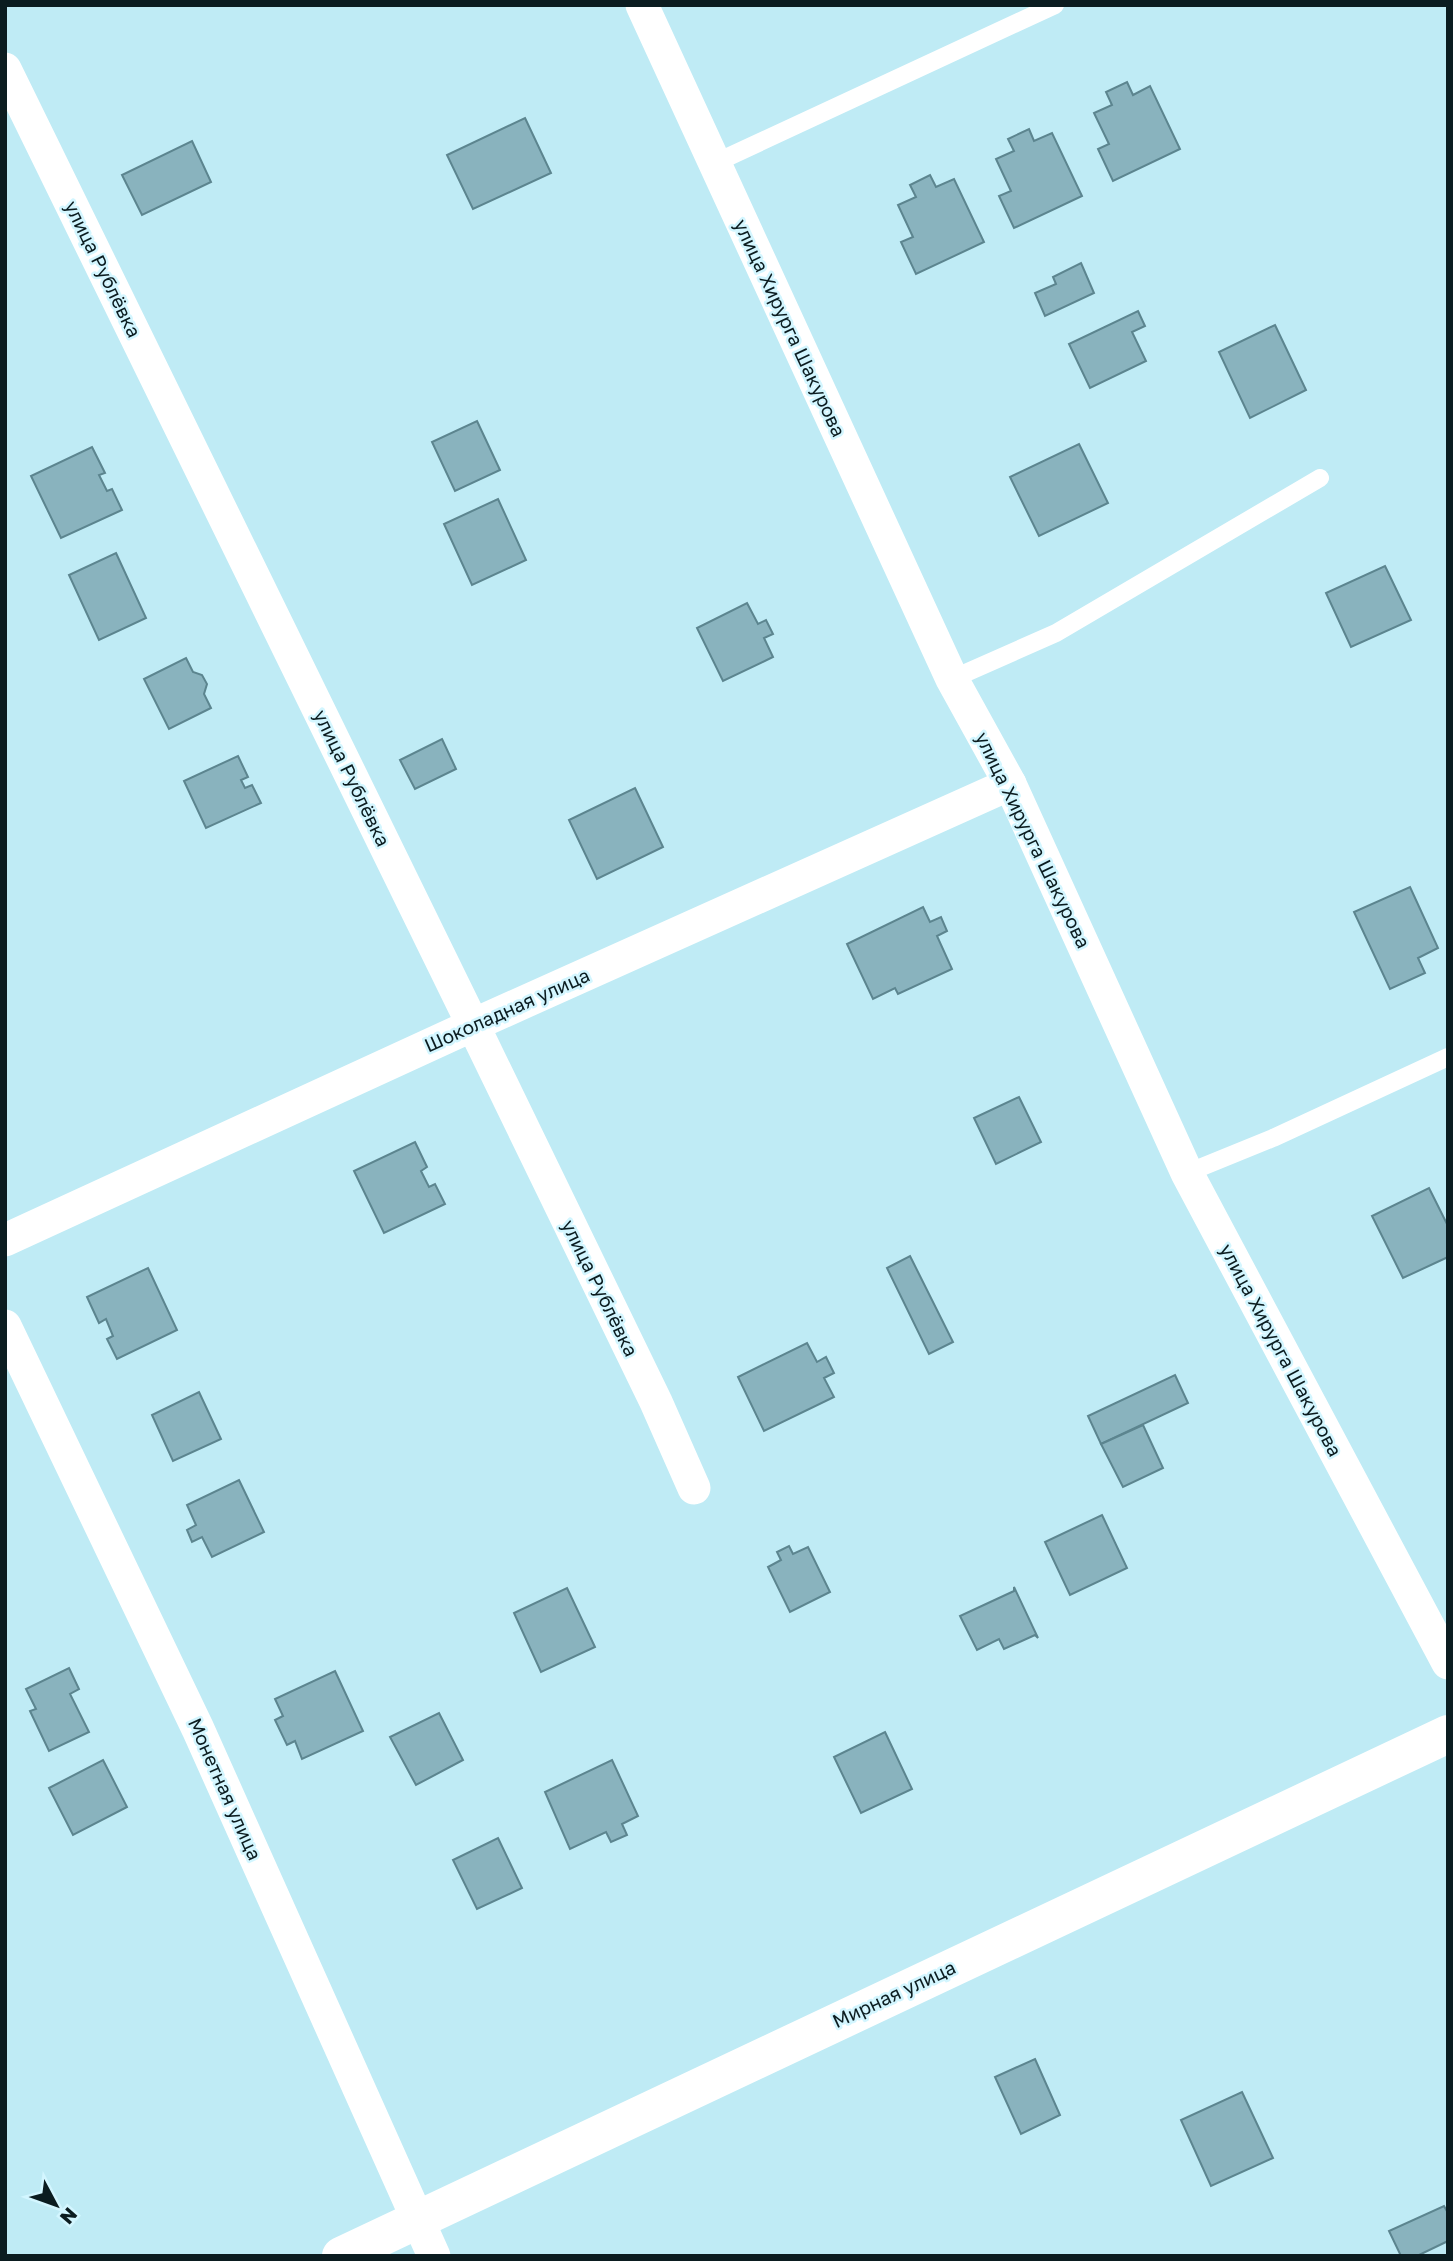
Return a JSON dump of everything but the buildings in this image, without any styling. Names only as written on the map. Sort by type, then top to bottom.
[{"type":"street","name":"улица Хирурга Шакурова","points":[[642,5],[952,679],[1010,784],[1187,1173],[1448,1663]]},
{"type":"street","name":"улица Рублёвка","points":[[5,69],[650,1390],[694,1488]]},
{"type":"street","name":"Шоколадная улица","points":[[5,1240],[1010,784]]},
{"type":"street","name":"Монетная улица","points":[[5,1326],[198,1729],[434,2256]]},
{"type":"street","name":"Мирная улица","points":[[341,2256],[1448,1734]]},
{"type":"lane","points":[[715,163],[1055,5]]},
{"type":"lane","points":[[952,679],[1056,633],[1320,478]]},
{"type":"lane","points":[[1187,1173],[1273,1138],[1448,1057]]}]
